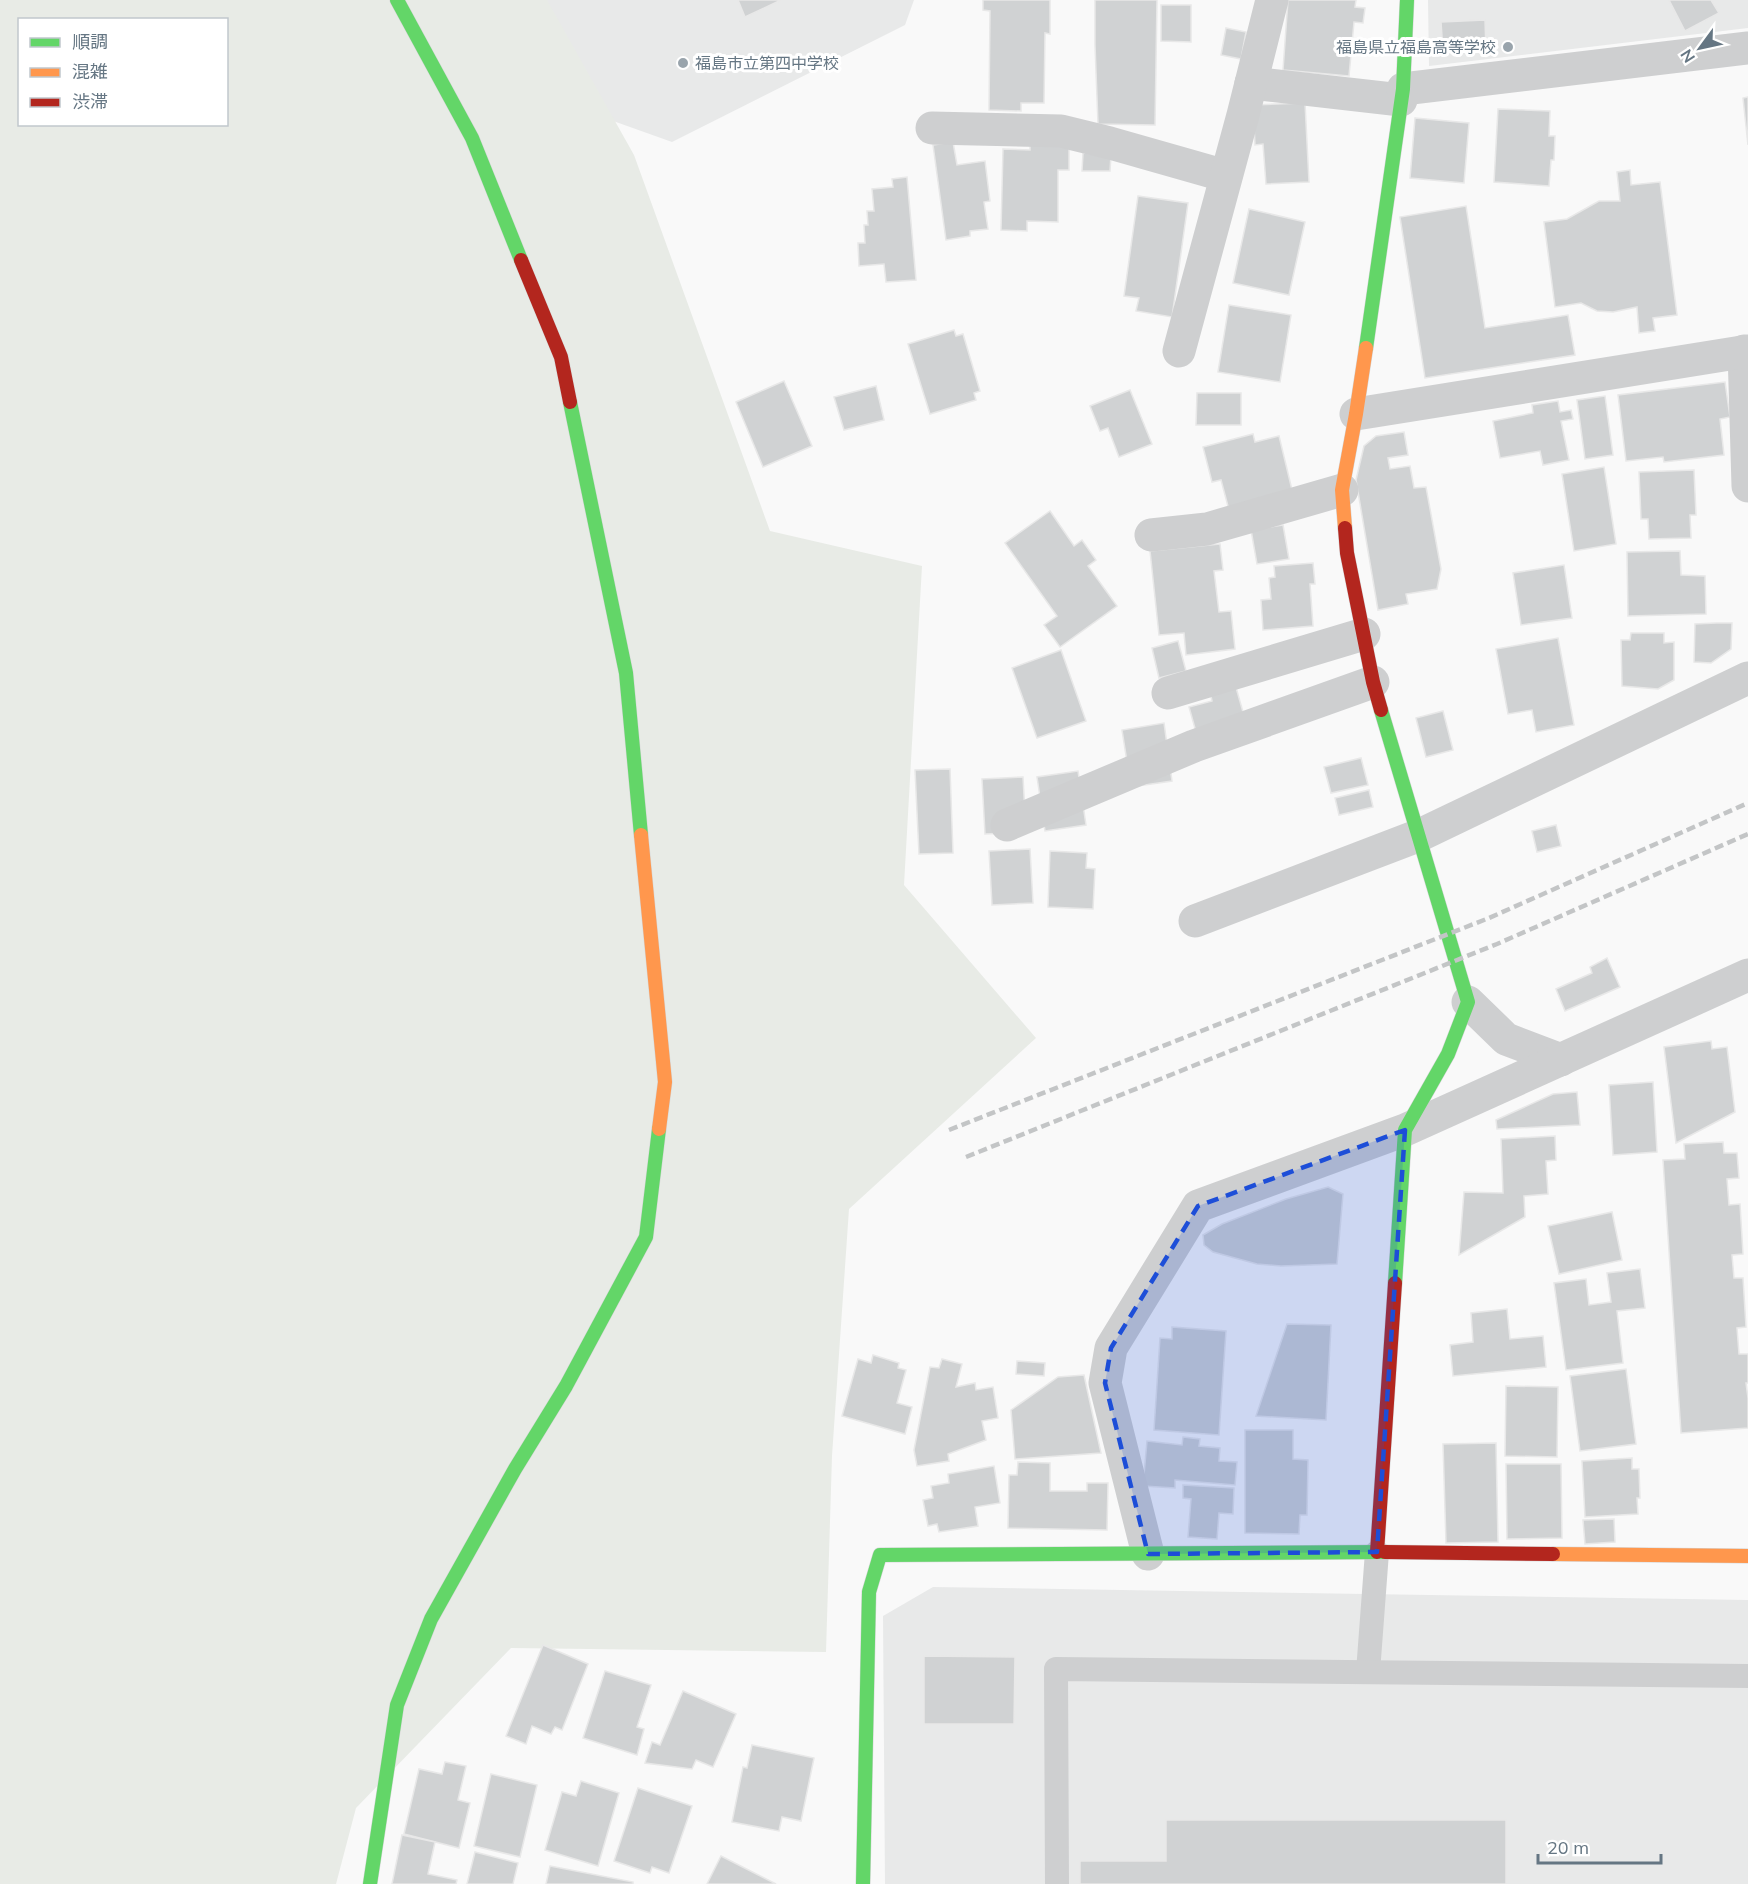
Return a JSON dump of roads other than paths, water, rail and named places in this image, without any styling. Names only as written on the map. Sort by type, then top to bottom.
[{"type":"street","points":[[370,1884],[397,1705],[431,1619],[515,1469],[566,1386],[646,1237],[664,1082],[626,673],[561,357],[472,138],[397,0]]},
{"type":"street","points":[[1179,351],[1272,0]]},
{"type":"street","points":[[1407,0],[1402,94],[1356,414],[1342,490],[1347,554],[1373,682],[1468,1002],[1506,1039],[1561,1060]]},
{"type":"street","points":[[1251,83],[1402,94],[1748,48]]},
{"type":"street","points":[[932,128],[1061,131],[1226,176]]},
{"type":"street","points":[[1356,414],[1746,351],[1748,486]]},
{"type":"street","points":[[1151,535],[1207,529],[1342,490]]},
{"type":"street","points":[[1168,693],[1364,634]]},
{"type":"street","points":[[1195,921],[1420,835],[1748,678]]},
{"type":"street","points":[[1006,825],[1194,746],[1373,682]]},
{"type":"street","points":[[1148,1554],[1105,1383],[1111,1348],[1198,1206],[1406,1130],[1748,975]]},
{"type":"street","points":[[1377,1552],[1406,1130],[1448,1054],[1468,1002]]},
{"type":"street","points":[[863,1884],[869,1592],[880,1555],[1377,1552],[1748,1556]]},
{"type":"lane","points":[[1368,1672],[1377,1552]]},
{"type":"lane","points":[[1057,1884],[1056,1669],[1748,1676]]},
{"type":"railway","points":[[949,1130],[1489,918],[1748,803]]},
{"type":"railway","points":[[966,1157],[1497,944],[1748,834]]},
{"type":"place","name":"福島県立福島高等学校","points":[[1508,47]]},
{"type":"place","name":"福島市立第四中学校","points":[[683,63]]}]
